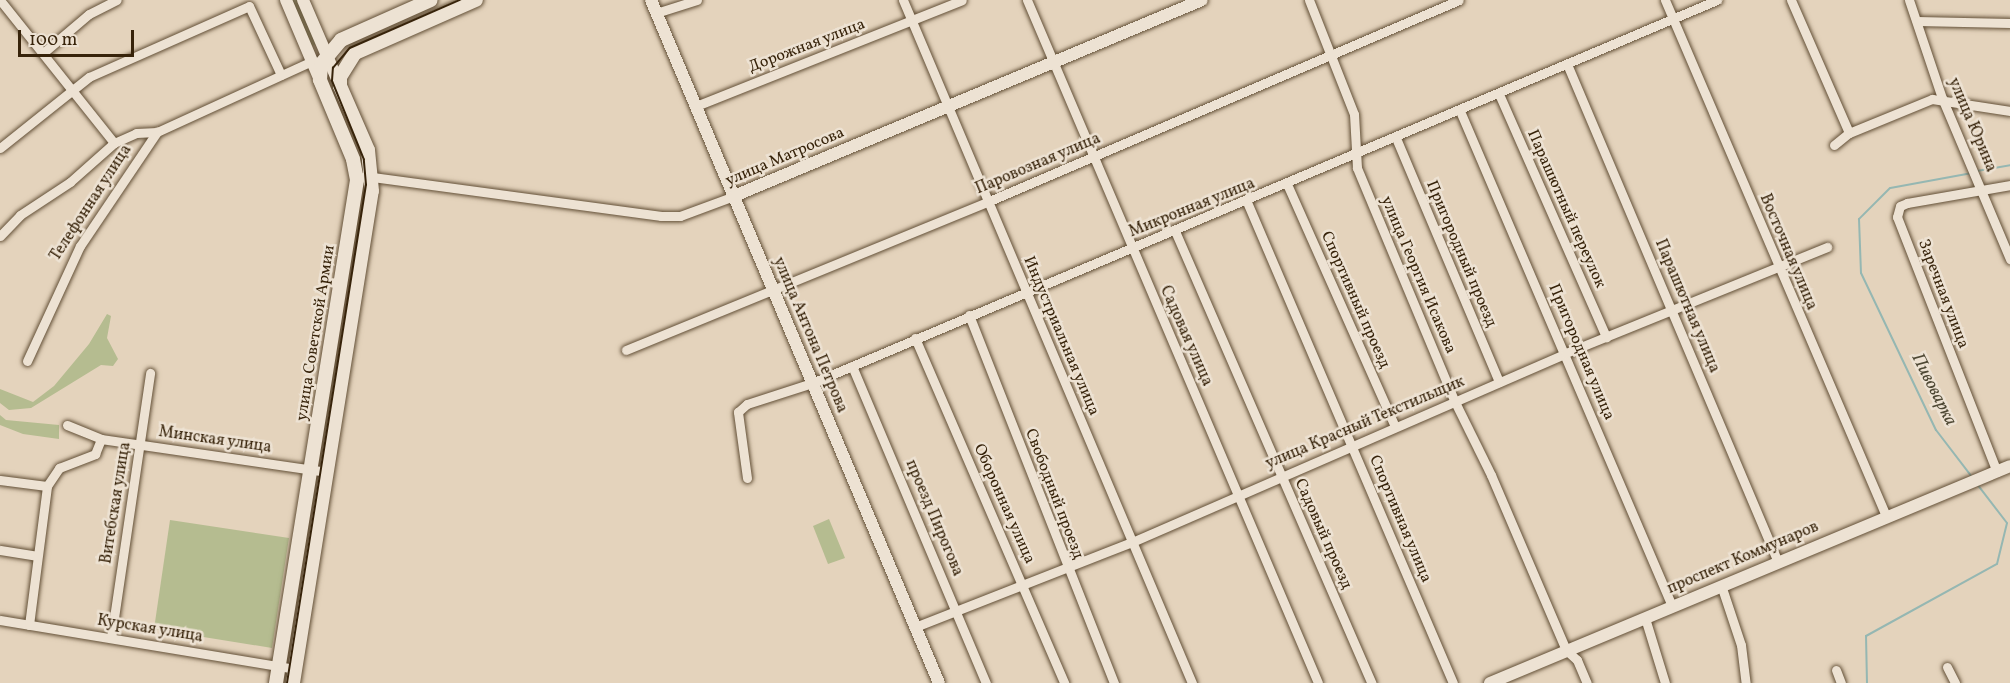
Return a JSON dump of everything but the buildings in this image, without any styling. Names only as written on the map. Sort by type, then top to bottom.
[{"type":"main road","name":"Телефонная улица","points":[[322,61],[341,40],[431,0]]},
{"type":"main road","points":[[340,86],[348,59],[362,49],[476,0]]},
{"type":"main road","name":"улица Советской Армии","points":[[276,683],[357,176],[353,159],[320,80],[322,61]]},
{"type":"main road","name":"улица Советской Армии","points":[[294,676],[373,175],[368,150],[340,86]]},
{"type":"street","points":[[43,53],[89,14],[117,0]]},
{"type":"street","name":"улица Советской Армии","points":[[286,0],[322,61],[340,86]]},
{"type":"street","name":"улица Советской Армии","points":[[303,0],[322,61]]},
{"type":"street","name":"улица Антона Петрова","points":[[651,0],[939,683]]},
{"type":"street","points":[[656,13],[698,0]]},
{"type":"street","name":"Индустриальная улица","points":[[903,0],[1192,683]]},
{"type":"street","name":"Дорожная улица","points":[[696,106],[963,0]]},
{"type":"street","name":"Садовая улица","points":[[1027,0],[1091,157],[1318,683]]},
{"type":"street","name":"улица Матросова","points":[[357,176],[373,175],[661,216],[680,216],[734,196],[1202,0]]},
{"type":"street","name":"улица Георгия Исакова","points":[[1309,0],[1354,114],[1357,168],[1455,402],[1491,475],[1566,650],[1577,660],[1587,683]]},
{"type":"street","name":"Паровозная улица","points":[[626,350],[987,202],[1459,0]]},
{"type":"street","name":"Восточная улица","points":[[1665,0],[1886,516]]},
{"type":"street","name":"Микронная улица","points":[[747,478],[738,411],[747,404],[812,383],[969,315],[1247,202],[1717,0]]},
{"type":"street","points":[[1791,0],[1849,133]]},
{"type":"street","name":"улица Юрина","points":[[1910,0],[1942,98],[1970,158],[2010,259]]},
{"type":"street","points":[[0,148],[71,91],[110,66],[249,6],[281,75]]},
{"type":"street","points":[[2,7],[43,53],[114,143]]},
{"type":"street","points":[[1917,21],[2010,23]]},
{"type":"street","points":[[322,61],[348,59]]},
{"type":"street","name":"Телефонная улица","points":[[0,236],[20,215],[70,182],[114,143],[136,133],[157,132],[281,75],[322,61]]},
{"type":"street","name":"Парашютная улица","points":[[1567,64],[1778,562]]},
{"type":"street","name":"Парашютный переулок","points":[[1499,94],[1606,337]]},
{"type":"street","points":[[1834,145],[1849,133],[1911,106],[1942,98],[2010,111]]},
{"type":"street","name":"Пригородная улица","points":[[1460,111],[1566,353],[1672,606]]},
{"type":"street","name":"Телефонная улица","points":[[27,361],[80,246],[157,132]]},
{"type":"street","name":"Пригородный проезд","points":[[1396,138],[1499,382]]},
{"type":"street","name":"Спортивный проезд","points":[[1287,184],[1395,427]]},
{"type":"street","points":[[1982,188],[2010,185]]},
{"type":"street","name":"Заречная улица","points":[[1982,188],[1906,203],[1900,206],[1897,217],[1993,473]]},
{"type":"street","name":"Спортивная улица","points":[[1247,202],[1453,683]]},
{"type":"street","name":"Садовый проезд","points":[[1175,231],[1372,683]]},
{"type":"street","name":"улица Красный Текстильщик","points":[[915,627],[1132,542],[1281,475],[1566,353],[1777,265],[1827,247]]},
{"type":"street","name":"Свободный проезд","points":[[969,315],[1066,568],[1114,683]]},
{"type":"street","name":"Оборонная улица","points":[[915,338],[1064,683]]},
{"type":"street","points":[[331,345],[346,348]]},
{"type":"street","name":"проезд Пирогова","points":[[852,366],[986,683]]},
{"type":"street","name":"Витебская улица","points":[[111,638],[150,373]]},
{"type":"street","name":"Минская улица","points":[[67,425],[101,439],[326,472]]},
{"type":"street","points":[[29,625],[36,556],[47,486],[59,468],[95,454],[101,439]]},
{"type":"street","name":"проспект Коммунаров","points":[[1490,683],[2010,466]]},
{"type":"street","points":[[0,480],[47,486]]},
{"type":"street","points":[[0,550],[36,556]]},
{"type":"street","points":[[1721,585],[1741,645],[1746,683]]},
{"type":"street","points":[[1645,618],[1665,683]]},
{"type":"street","name":"Курская улица","points":[[0,620],[279,666],[294,676]]},
{"type":"street","points":[[1947,667],[1955,683]]},
{"type":"street","points":[[1836,670],[1841,683]]},
{"type":"green space","points":[[291,0],[298,0],[317,44],[311,46]]},
{"type":"green space","points":[[107,314],[111,316],[107,338],[118,359],[113,366],[101,365],[31,408],[9,410],[0,403],[0,389],[33,402],[54,386],[89,344]]},
{"type":"green space","points":[[0,415],[6,420],[59,425],[59,439],[23,434],[0,425]]},
{"type":"green space","points":[[829,519],[845,558],[828,564],[813,526]]},
{"type":"green space","points":[[170,520],[289,538],[272,648],[154,629]]},
{"type":"waterway","name":"Пивоварка","points":[[1977,171],[2010,165]]},
{"type":"waterway","name":"Пивоварка","points":[[1972,173],[1890,188],[1859,219],[1861,273],[1936,430],[1972,477]]},
{"type":"waterway","name":"Пивоварка","points":[[1867,683],[1866,636],[1997,564],[2007,523],[1977,484]]},
{"type":"tram line","points":[[287,683],[366,185],[364,160],[332,81],[333,68],[350,48],[460,0]]}]
